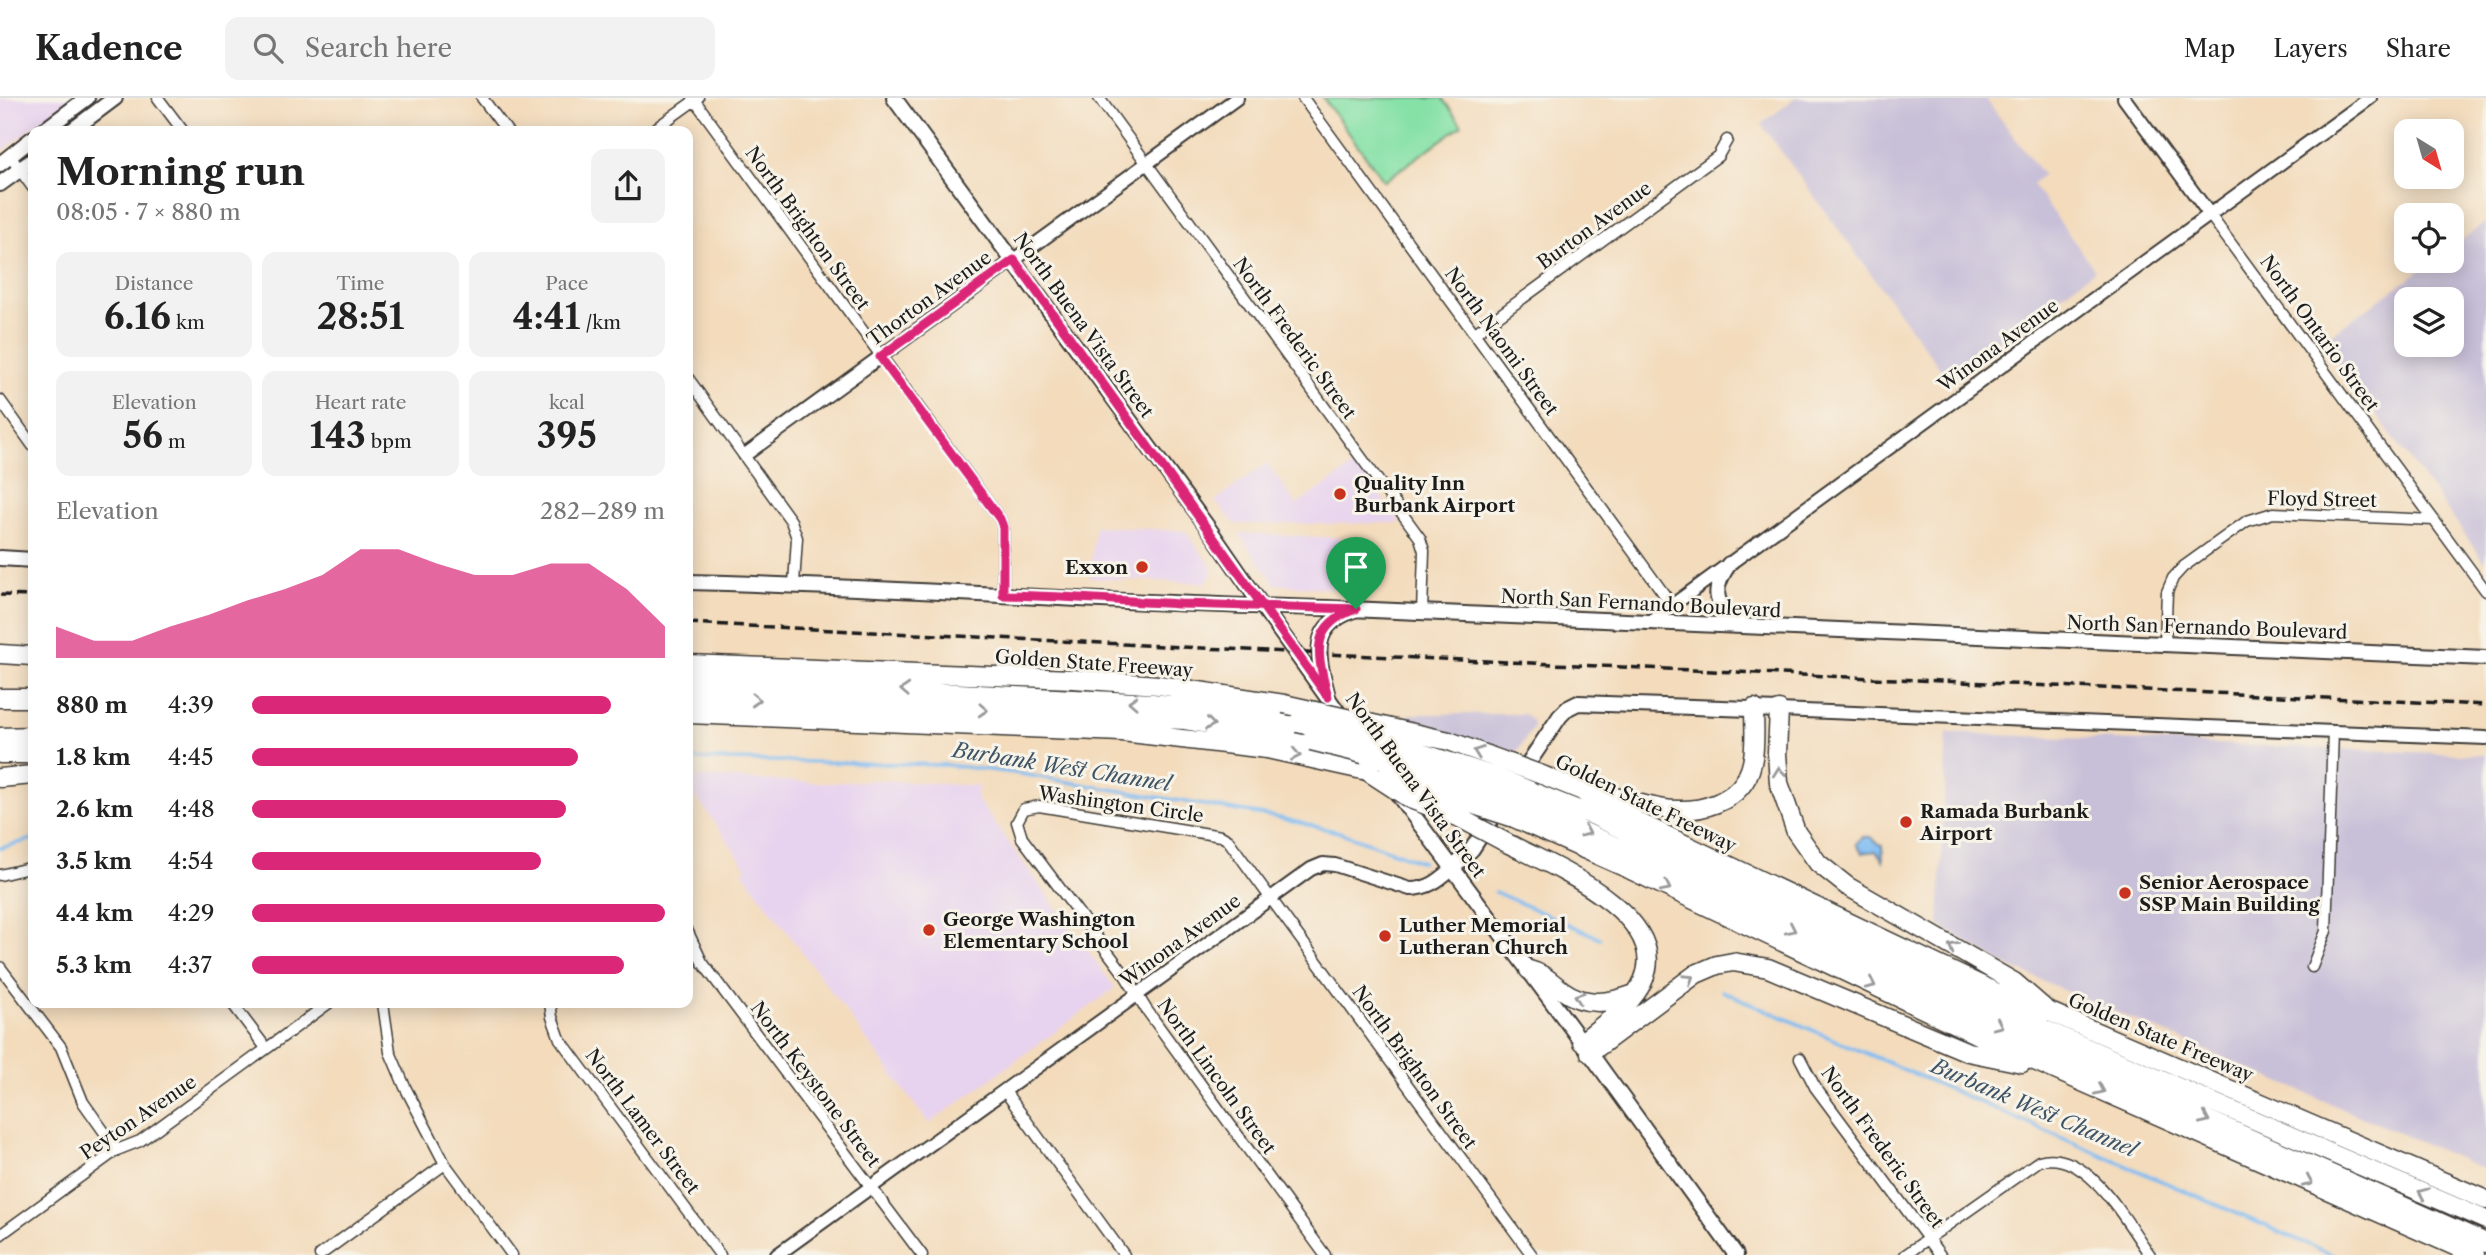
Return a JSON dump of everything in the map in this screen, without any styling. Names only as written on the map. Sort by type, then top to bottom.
[{"type":"highway","points":[[0,654],[28,656]]},
{"type":"highway","name":"Golden State Freeway","points":[[693,664],[1073,679],[1159,685],[1284,704],[1449,741],[1582,792],[1600,804],[2020,1004],[2050,1012],[2486,1200]]},
{"type":"highway","points":[[693,681],[1152,703],[1261,715],[1435,756],[1488,773],[1523,804],[2056,1070],[2475,1255]]},
{"type":"highway","points":[[0,698],[28,698]]},
{"type":"highway","points":[[693,698],[1185,720],[1311,741],[1429,772],[1523,804],[1641,856],[1780,924],[2127,1084],[2486,1243]]},
{"type":"highway","points":[[1582,792],[1600,792],[1660,808],[1689,811],[1710,807],[1731,797],[1745,781],[1752,764],[1754,708]]},
{"type":"highway","points":[[1779,710],[1777,753],[1780,783],[1796,832],[1818,863],[1847,886],[2014,982],[2050,1012]]},
{"type":"highway","points":[[693,714],[1122,732],[1219,742],[1324,760],[1432,790],[1594,816],[2055,1035],[2486,1220]]},
{"type":"highway","points":[[0,737],[28,736]]},
{"type":"highway","points":[[0,754],[28,754]]},
{"type":"highway","points":[[1367,771],[1410,799],[1458,817],[1565,873],[1595,892],[1633,922],[1647,949],[1646,973],[1635,993],[1586,1047]]},
{"type":"highway","points":[[0,778],[28,775]]},
{"type":"highway","points":[[1586,1047],[1696,974],[1733,962],[1769,968],[1968,1052],[2056,1070]]},
{"type":"highway","points":[[1529,970],[1544,974],[1559,988],[1577,999],[1597,1003],[1613,1002],[1635,993]]},
{"type":"main road","points":[[50,126],[87,98]]},
{"type":"main road","points":[[78,126],[115,98]]},
{"type":"main road","name":"North Buena Vista Street","points":[[894,98],[1209,528],[1262,607],[1452,869],[1586,1047],[1736,1255]]},
{"type":"main road","points":[[5,160],[28,142]]},
{"type":"main road","points":[[0,184],[28,164]]},
{"type":"main road","points":[[0,558],[28,560]]},
{"type":"main road","points":[[1729,564],[1717,585],[1718,601],[1730,615],[1747,627]]},
{"type":"main road","name":"North San Fernando Boulevard","points":[[693,582],[794,584],[1262,607],[2486,657]]},
{"type":"main road","points":[[1328,697],[1318,658],[1320,637],[1333,620],[1356,609]]},
{"type":"main road","name":"Winona Avenue","points":[[1452,869],[1472,849],[1560,716],[1568,708],[1578,703],[1754,708]]},
{"type":"main road","points":[[1754,708],[1779,710]]},
{"type":"street","points":[[158,98],[179,126]]},
{"type":"street","points":[[482,98],[503,126]]},
{"type":"street","name":"North Frederic Street","points":[[1098,98],[1420,538],[1424,551],[1422,612]]},
{"type":"street","name":"Thorton Avenue","points":[[745,455],[1237,98]]},
{"type":"street","name":"North Naomi Street","points":[[1303,98],[1672,605]]},
{"type":"street","name":"North Ontario Street","points":[[2124,98],[2486,591]]},
{"type":"street","name":"Winona Avenue","points":[[1648,623],[2370,98]]},
{"type":"street","points":[[659,126],[695,99]]},
{"type":"street","name":"North Brighton Street","points":[[695,99],[1000,519],[1003,527],[1003,595]]},
{"type":"street","name":"Burton Avenue","points":[[1475,333],[1718,156],[1727,139]]},
{"type":"street","points":[[5,160],[20,170],[28,181]]},
{"type":"street","points":[[693,388],[745,455],[791,521],[797,538],[794,584]]},
{"type":"street","points":[[0,400],[28,439]]},
{"type":"street","name":"Floyd Street","points":[[2165,644],[2167,592],[2173,578],[2183,566],[2247,521],[2273,513],[2434,520]]},
{"type":"street","points":[[1779,710],[2486,738]]},
{"type":"street","points":[[2312,967],[2326,932],[2333,732]]},
{"type":"street","name":"Washington Circle","points":[[1020,813],[1028,806],[1040,806],[1221,836],[1228,840],[1271,899]]},
{"type":"street","name":"North Lincoln Street","points":[[1020,813],[1018,829],[1022,838],[1125,975],[1325,1255]]},
{"type":"street","name":"Winona Avenue","points":[[777,1255],[1311,869],[1323,864],[1335,864],[1410,889],[1426,888],[1452,869]]},
{"type":"street","points":[[0,875],[28,868]]},
{"type":"street","name":"North Brighton Street","points":[[1271,899],[1532,1255]]},
{"type":"street","name":"North Keystone Street","points":[[693,943],[702,962],[922,1255]]},
{"type":"street","points":[[0,967],[28,1004]]},
{"type":"street","points":[[31,1008],[61,1047],[83,1102],[117,1150]]},
{"type":"street","points":[[236,1008],[266,1048]]},
{"type":"street","name":"Peyton Avenue","points":[[0,1235],[117,1150],[140,1140],[322,1008]]},
{"type":"street","points":[[384,1008],[394,1064],[445,1164],[512,1255]]},
{"type":"street","name":"North Lamer Street","points":[[551,1008],[560,1039],[720,1255]]},
{"type":"street","name":"North Frederic Street","points":[[1800,1058],[1815,1087],[1940,1255]]},
{"type":"street","points":[[1004,1090],[1124,1255]]},
{"type":"street","points":[[1905,1255],[2039,1161],[2050,1158],[2060,1159],[2086,1172],[2096,1181],[2150,1255]]},
{"type":"street","points":[[320,1255],[445,1164]]},
{"type":"shaded area","points":[[0,98],[71,98],[35,126],[28,126],[28,131],[0,153]]},
{"type":"shaded area","points":[[1796,98],[1985,98],[2043,175],[2032,184],[2095,270],[1948,379],[1761,124]]},
{"type":"shaded area","points":[[2486,222],[2486,563],[2322,341],[2394,289],[2394,357],[2464,357],[2464,287],[2397,287],[2416,273],[2464,273],[2464,238]]},
{"type":"shaded area","points":[[1267,463],[1297,505],[1356,464],[1401,523],[1235,524],[1215,501]]},
{"type":"shaded area","points":[[1095,526],[1185,531],[1212,567],[1211,577],[1203,583],[1090,578]]},
{"type":"shaded area","points":[[1238,533],[1341,538],[1339,589],[1275,584]]},
{"type":"shaded area","points":[[1409,714],[1525,714],[1532,721],[1533,728],[1478,808],[1400,749]]},
{"type":"shaded area","points":[[1947,733],[2486,755],[2486,1170],[1999,962],[1939,925]]},
{"type":"shaded area","name":"George Washington Elementary School","points":[[695,777],[827,783],[880,780],[978,786],[976,798],[1115,988],[929,1124],[742,871],[747,868],[695,795]]},
{"type":"green space","points":[[1323,98],[1442,98],[1462,125],[1384,181]]},
{"type":"water","points":[[1863,837],[1871,837],[1882,846],[1883,860],[1876,851],[1862,853],[1856,844]]},
{"type":"waterway","name":"Burbank West Channel","points":[[693,759],[947,765],[1015,773],[1275,817],[1339,832],[1422,862]]},
{"type":"waterway","name":"Burbank West Channel","points":[[0,848],[28,840]]},
{"type":"waterway","name":"Burbank West Channel","points":[[1495,892],[1600,938]]},
{"type":"waterway","name":"Burbank West Channel","points":[[1722,991],[2333,1255]]},
{"type":"railway","points":[[0,595],[28,596]]},
{"type":"railway","points":[[693,623],[2486,705]]},
{"type":"place","name":"Quality Inn Burbank Airport","points":[[1340,494]]},
{"type":"place","name":"Exxon","points":[[1142,567]]},
{"type":"place","name":"Ramada Burbank Airport","points":[[1906,822]]},
{"type":"place","name":"Senior Aerospace SSP Main Building","points":[[2125,893]]},
{"type":"place","name":"George Washington Elementary School","points":[[929,930]]},
{"type":"place","name":"Luther Memorial Lutheran Church","points":[[1385,936]]},
{"type":"route","points":[[1356,609],[1262,607],[1179,604],[1003,595],[1003,527],[1000,519],[880,357],[1014,260],[1209,528],[1262,607],[1328,697],[1318,658],[1320,637],[1333,620],[1356,609]]}]
